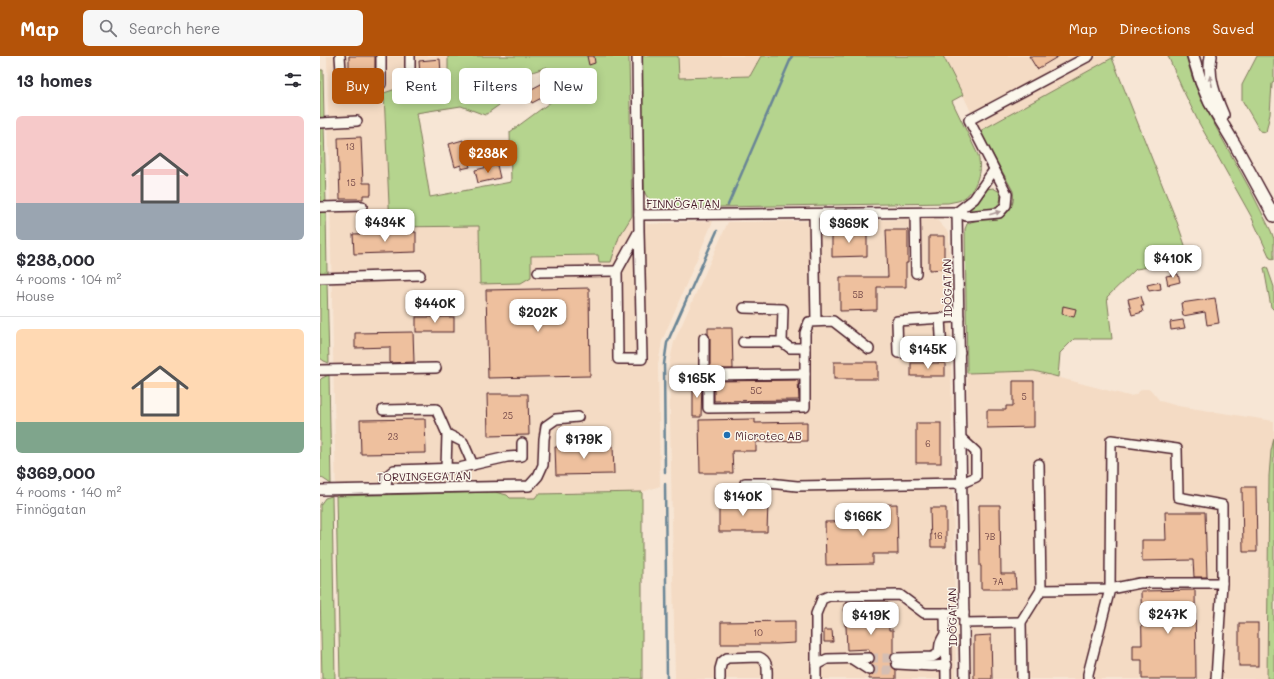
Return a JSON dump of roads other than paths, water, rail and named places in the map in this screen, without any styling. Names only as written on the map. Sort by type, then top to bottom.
[{"type":"main road","points":[[1193,56],[1201,82],[1210,103],[1274,216]]},
{"type":"main road","points":[[1211,56],[1210,73],[1213,89],[1234,143]]},
{"type":"street","points":[[340,56],[341,71],[349,85],[381,84],[381,56]]},
{"type":"street","points":[[410,56],[410,68]]},
{"type":"street","name":"FINNÖGATAN","points":[[637,56],[639,215],[957,212],[966,216],[998,213],[1006,205],[1007,194],[969,120],[1089,56]]},
{"type":"street","points":[[320,123],[357,121]]},
{"type":"street","points":[[957,212],[974,199],[994,170]]},
{"type":"street","points":[[320,207],[362,206]]},
{"type":"street","name":"IDÖGATAN","points":[[957,212],[965,679]]},
{"type":"street","points":[[915,213],[916,274]]},
{"type":"street","points":[[814,214],[816,322]]},
{"type":"street","points":[[639,215],[642,359],[618,359],[617,271],[639,231]]},
{"type":"street","points":[[538,272],[617,271]]},
{"type":"street","points":[[320,278],[420,275]]},
{"type":"street","points":[[744,308],[783,309],[782,342]]},
{"type":"street","points":[[959,317],[897,321],[898,353],[960,352]]},
{"type":"street","points":[[940,318],[942,353]]},
{"type":"street","points":[[704,338],[704,369],[708,375],[708,408],[805,408],[805,333],[809,322],[833,321],[869,348]]},
{"type":"street","points":[[743,342],[782,342],[790,348],[805,348]]},
{"type":"street","points":[[320,370],[436,368]]},
{"type":"street","points":[[708,375],[805,374]]},
{"type":"street","points":[[384,410],[436,409],[447,434],[446,468]]},
{"type":"street","name":"TORVINGEGATAN","points":[[320,490],[529,486],[538,476],[543,465],[546,426],[556,419],[578,417]]},
{"type":"street","points":[[447,434],[463,442],[472,465]]},
{"type":"street","points":[[746,483],[769,483],[797,486],[962,483],[976,477],[976,452],[962,439]]},
{"type":"street","points":[[1088,679],[1110,589],[1110,440],[1178,449],[1178,497],[1222,504],[1222,583],[1216,679]]},
{"type":"street","points":[[385,489],[388,475],[394,470],[459,468],[507,457],[522,456],[522,443]]},
{"type":"street","points":[[1022,679],[1022,622],[1041,590],[1039,464]]},
{"type":"street","points":[[1041,590],[1110,589],[1140,583],[1222,583]]},
{"type":"street","points":[[816,679],[816,614],[822,599],[829,596],[900,595],[924,613],[964,613]]},
{"type":"street","points":[[945,613],[946,679]]},
{"type":"street","points":[[964,623],[1022,622]]},
{"type":"street","points":[[946,632],[941,643],[940,652],[937,655],[896,664],[932,666],[946,665]]},
{"type":"street","points":[[720,679],[722,662],[727,658],[759,657],[766,663],[767,679]]},
{"type":"street","points":[[816,665],[826,659],[852,658],[869,664]]},
{"type":"waterway","points":[[728,205],[792,56]]},
{"type":"waterway","points":[[665,472],[664,364],[667,343],[717,231]]},
{"type":"waterway","points":[[665,484],[667,679]]},
{"type":"tunnel","points":[[869,658],[896,658]]},
{"type":"tunnel","points":[[869,670],[896,670]]},
{"type":"place","name":"Microtec AB","points":[[727,435]]}]
